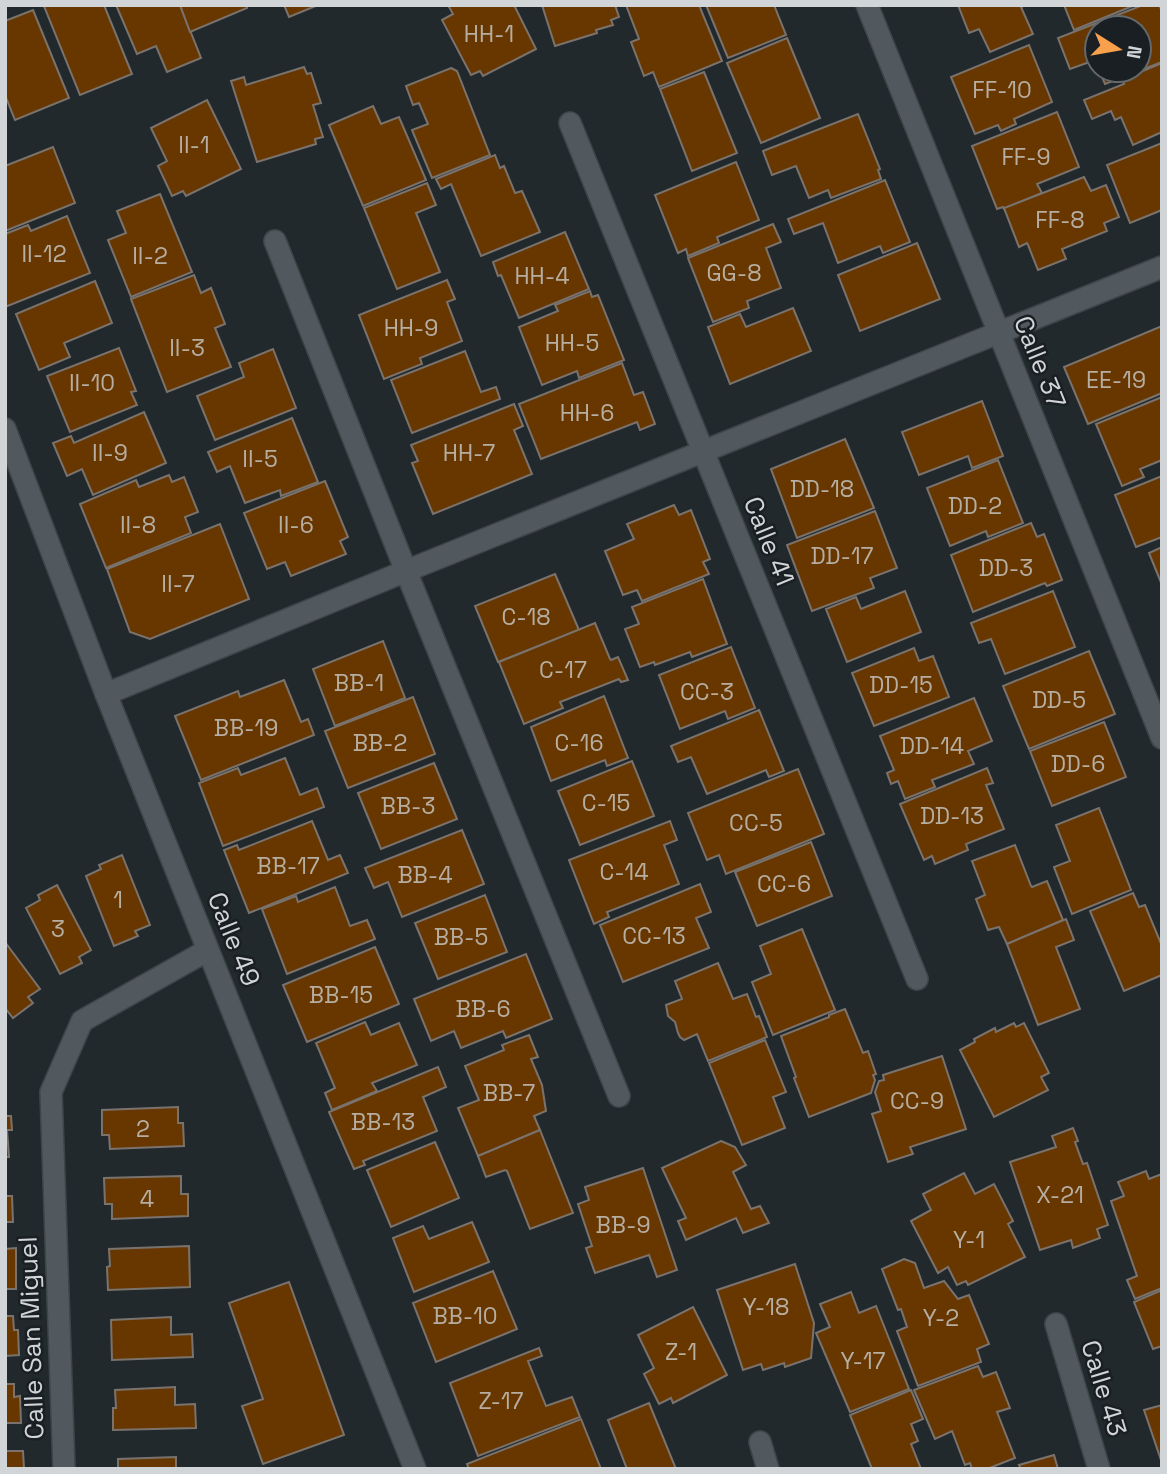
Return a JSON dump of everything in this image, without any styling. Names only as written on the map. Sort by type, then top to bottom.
[{"type":"street","name":"Calle 37","points":[[867,5],[1162,738]]},
{"type":"street","name":"Calle 41","points":[[570,123],[917,979]]},
{"type":"street","points":[[275,241],[619,1096]]},
{"type":"street","points":[[106,694],[1162,267]]},
{"type":"street","name":"Calle 49","points":[[5,429],[106,694],[415,1469]]},
{"type":"street","name":"Calle San Miguel","points":[[64,1469],[51,1093],[82,1021],[208,950]]},
{"type":"street","name":"Calle 43","points":[[1056,1324],[1099,1469]]},
{"type":"street","points":[[760,1442],[768,1469]]},
{"type":"building","points":[[104,5],[132,74],[80,95],[44,6]]},
{"type":"building","points":[[116,5],[180,5],[201,58],[167,72],[156,46],[137,54]]},
{"type":"building","points":[[180,5],[246,5],[247,8],[190,32]]},
{"type":"building","points":[[284,5],[318,5],[289,17]]},
{"type":"building","points":[[448,5],[514,5],[536,49],[483,76],[480,71],[471,75],[442,20],[453,14]]},
{"type":"building","points":[[542,5],[615,5],[619,17],[611,20],[613,25],[596,30],[597,33],[555,46]]},
{"type":"building","points":[[626,5],[699,5],[722,61],[659,87],[653,72],[644,76],[631,42],[639,39]]},
{"type":"building","points":[[706,5],[774,5],[786,35],[728,58]]},
{"type":"building","points":[[958,5],[1026,5],[1021,7],[1033,34],[990,52],[979,29],[969,33]]},
{"type":"building","points":[[1064,5],[1135,5],[1113,14],[1083,14],[1083,26],[1074,30]]},
{"type":"building","points":[[1143,5],[1159,5],[1162,11],[1162,62],[1153,65],[1153,14],[1120,14]]},
{"type":"building","points":[[33,10],[69,98],[15,120],[5,95],[5,21]]},
{"type":"building","points":[[1083,28],[1083,64],[1070,69],[1058,38]]},
{"type":"building","points":[[787,38],[820,118],[761,143],[727,63]]},
{"type":"building","points":[[1029,45],[1052,102],[1014,119],[1016,124],[1001,131],[998,125],[975,134],[951,77]]},
{"type":"building","points":[[1162,63],[1162,132],[1133,145],[1121,117],[1115,120],[1111,111],[1092,119],[1084,100],[1124,84],[1153,84],[1153,67]]},
{"type":"building","points":[[304,67],[307,74],[311,73],[321,103],[313,105],[323,137],[315,139],[316,144],[257,162],[231,81],[244,77],[246,85]]},
{"type":"building","points":[[451,68],[457,71],[490,155],[432,178],[412,130],[428,124],[419,103],[413,105],[406,86]]},
{"type":"building","points":[[704,72],[737,153],[692,171],[660,89]]},
{"type":"building","points":[[207,100],[241,169],[186,196],[183,191],[172,196],[158,166],[167,161],[151,128]]},
{"type":"building","points":[[373,106],[381,124],[399,117],[426,180],[363,206],[329,125]]},
{"type":"building","points":[[1057,112],[1079,167],[1037,184],[1042,193],[1004,209],[997,209],[972,146]]},
{"type":"building","points":[[858,114],[880,169],[881,179],[831,198],[828,190],[809,198],[796,166],[772,175],[763,151]]},
{"type":"building","points":[[1162,143],[1162,210],[1130,223],[1107,165]]},
{"type":"building","points":[[53,147],[75,203],[5,231],[5,166]]},
{"type":"building","points":[[495,155],[500,168],[504,166],[515,193],[522,191],[540,232],[481,256],[451,184],[441,189],[436,179]]},
{"type":"building","points":[[736,162],[759,220],[717,237],[719,243],[688,256],[686,249],[678,253],[655,195]]},
{"type":"building","points":[[1084,177],[1091,191],[1106,185],[1119,217],[1104,223],[1107,231],[1062,249],[1066,259],[1038,270],[1027,243],[1019,247],[1004,208]]},
{"type":"building","points":[[885,180],[910,242],[883,253],[880,246],[838,263],[823,223],[794,234],[788,219]]},
{"type":"building","points":[[427,183],[436,205],[416,213],[440,272],[397,289],[364,208]]},
{"type":"building","points":[[160,194],[192,272],[131,297],[108,240],[126,233],[117,211]]},
{"type":"building","points":[[67,216],[90,273],[5,307],[5,234],[28,225],[31,231]]},
{"type":"building","points":[[773,224],[781,242],[766,248],[781,288],[747,301],[749,308],[713,322],[688,258]]},
{"type":"building","points":[[565,232],[589,289],[519,318],[493,262]]},
{"type":"building","points":[[917,243],[940,299],[860,331],[838,275]]},
{"type":"building","points":[[194,275],[201,293],[211,288],[225,324],[215,328],[231,367],[167,392],[131,299]]},
{"type":"building","points":[[447,280],[455,299],[447,302],[462,341],[420,358],[422,364],[384,379],[359,315]]},
{"type":"building","points":[[95,281],[112,323],[64,343],[70,357],[39,370],[16,314]]},
{"type":"building","points":[[590,291],[592,297],[598,295],[624,360],[579,378],[577,371],[542,385],[519,327],[558,311],[555,305]]},
{"type":"building","points":[[793,308],[811,351],[730,384],[708,327],[740,314],[746,327]]},
{"type":"building","points":[[1162,326],[1162,393],[1088,424],[1064,367]]},
{"type":"building","points":[[119,348],[136,391],[131,392],[137,405],[70,432],[47,376]]},
{"type":"building","points":[[273,349],[296,408],[215,440],[197,396],[244,377],[239,363]]},
{"type":"building","points":[[465,351],[481,392],[496,387],[500,399],[412,433],[391,380]]},
{"type":"building","points":[[622,363],[634,395],[643,392],[655,424],[640,430],[637,422],[541,459],[519,404]]},
{"type":"building","points":[[1162,397],[1162,460],[1140,469],[1144,477],[1122,486],[1096,424]]},
{"type":"building","points":[[982,401],[1003,456],[972,468],[968,456],[919,475],[902,432]]},
{"type":"building","points":[[514,404],[523,426],[514,430],[532,474],[433,514],[412,463],[418,461],[411,445]]},
{"type":"building","points":[[144,412],[166,463],[93,495],[82,469],[67,476],[53,443],[71,436],[74,443]]},
{"type":"building","points":[[292,418],[318,482],[281,496],[280,490],[245,503],[230,466],[217,472],[208,452]]},
{"type":"building","points":[[845,439],[874,508],[797,538],[771,469]]},
{"type":"building","points":[[998,460],[1023,523],[988,537],[986,531],[950,546],[927,488]]},
{"type":"building","points":[[169,475],[172,482],[184,477],[198,512],[185,517],[191,533],[106,568],[80,504],[136,480],[139,487]]},
{"type":"building","points":[[1162,476],[1162,537],[1136,547],[1115,495]]},
{"type":"building","points":[[325,481],[348,537],[340,541],[346,554],[291,576],[285,562],[267,569],[244,513]]},
{"type":"building","points":[[674,505],[679,515],[691,510],[710,559],[703,562],[709,574],[642,601],[637,590],[623,595],[605,551],[634,539],[627,524]]},
{"type":"building","points":[[875,511],[897,568],[870,578],[874,588],[812,611],[787,545]]},
{"type":"building","points":[[1031,523],[1037,537],[1044,534],[1062,580],[1047,586],[1045,583],[973,612],[951,555]]},
{"type":"building","points":[[220,524],[249,599],[150,639],[130,632],[107,569]]},
{"type":"building","points":[[1162,547],[1162,585],[1149,553]]},
{"type":"building","points":[[555,574],[579,630],[498,662],[475,606]]},
{"type":"building","points":[[703,579],[727,644],[692,657],[690,652],[655,665],[654,662],[640,667],[625,629],[639,624],[632,607]]},
{"type":"building","points":[[905,591],[921,632],[847,662],[826,609],[856,597],[861,609]]},
{"type":"building","points":[[1053,591],[1075,647],[1005,674],[991,639],[979,643],[971,623]]},
{"type":"building","points":[[595,623],[610,659],[618,657],[628,680],[621,682],[619,679],[560,702],[563,708],[524,724],[499,662]]},
{"type":"building","points":[[383,641],[405,698],[335,726],[313,669]]},
{"type":"building","points":[[731,647],[755,708],[728,719],[725,711],[680,729],[659,675]]},
{"type":"building","points":[[914,648],[919,661],[933,656],[949,697],[874,726],[852,673]]},
{"type":"building","points":[[1089,651],[1115,714],[1029,749],[1003,686]]},
{"type":"building","points":[[284,680],[301,722],[308,719],[314,735],[201,780],[175,716],[238,691],[240,697]]},
{"type":"building","points":[[604,696],[628,758],[607,766],[605,760],[551,781],[531,727]]},
{"type":"building","points":[[413,697],[435,754],[348,788],[325,731]]},
{"type":"building","points":[[974,698],[992,741],[968,751],[974,764],[932,780],[935,787],[905,799],[898,781],[891,784],[887,773],[894,770],[880,736]]},
{"type":"building","points":[[759,710],[784,771],[769,777],[766,770],[707,794],[691,757],[678,762],[671,746]]},
{"type":"building","points":[[1104,722],[1126,777],[1052,806],[1030,751]]},
{"type":"building","points":[[285,758],[300,795],[317,788],[324,807],[223,846],[199,783],[238,768],[241,775]]},
{"type":"building","points":[[632,761],[654,816],[580,845],[558,791]]},
{"type":"building","points":[[434,763],[457,819],[381,849],[358,793]]},
{"type":"building","points":[[987,768],[993,783],[986,785],[1004,829],[966,844],[968,850],[935,864],[932,856],[924,860],[900,804]]},
{"type":"building","points":[[798,769],[824,834],[726,874],[719,855],[707,860],[688,813]]},
{"type":"building","points":[[1099,808],[1131,890],[1072,914],[1054,867],[1070,861],[1056,825]]},
{"type":"building","points":[[312,821],[328,860],[340,855],[348,873],[249,913],[224,850],[237,845],[239,850]]},
{"type":"building","points":[[670,821],[677,840],[664,845],[679,884],[607,912],[609,917],[594,924],[569,860]]},
{"type":"building","points":[[462,830],[484,884],[402,917],[388,882],[374,888],[365,868]]},
{"type":"building","points":[[811,842],[832,896],[757,926],[735,872]]},
{"type":"building","points":[[1015,845],[1031,886],[1047,881],[1063,920],[1007,944],[999,927],[988,930],[976,899],[985,895],[972,861]]},
{"type":"building","points":[[122,855],[150,925],[135,931],[138,936],[114,946],[86,876],[101,869],[99,865]]},
{"type":"building","points":[[700,884],[711,912],[696,918],[709,948],[623,982],[600,925]]},
{"type":"building","points":[[57,885],[91,950],[79,957],[82,963],[60,974],[26,908],[40,900],[38,895]]},
{"type":"building","points":[[335,887],[350,926],[367,920],[375,939],[287,974],[262,909],[296,896],[298,902]]},
{"type":"building","points":[[1133,893],[1139,907],[1145,905],[1162,946],[1162,975],[1124,991],[1090,911]]},
{"type":"building","points":[[485,895],[507,952],[438,979],[415,923]]},
{"type":"building","points":[[1066,919],[1074,940],[1056,947],[1080,1009],[1038,1025],[1007,944]]},
{"type":"building","points":[[802,929],[835,1010],[773,1035],[752,982],[771,974],[760,946]]},
{"type":"building","points":[[5,942],[40,989],[28,997],[33,1003],[13,1018],[5,1008]]},
{"type":"building","points":[[375,947],[399,1004],[307,1042],[283,985]]},
{"type":"building","points":[[526,954],[552,1019],[506,1038],[503,1031],[461,1048],[454,1031],[431,1041],[414,999]]},
{"type":"building","points":[[718,963],[733,999],[747,994],[767,1037],[708,1061],[697,1034],[684,1040],[680,1037],[675,1022],[668,1016],[666,1005],[682,999],[675,981]]},
{"type":"building","points":[[845,1009],[863,1053],[868,1051],[876,1074],[873,1075],[875,1080],[871,1093],[809,1117],[781,1036]]},
{"type":"building","points":[[365,1022],[371,1035],[399,1023],[417,1065],[372,1083],[377,1091],[332,1110],[325,1093],[335,1088],[316,1043]]},
{"type":"building","points":[[1014,1023],[1016,1027],[1024,1023],[1049,1073],[1041,1077],[1048,1090],[994,1117],[960,1050],[995,1028],[996,1032]]},
{"type":"building","points":[[529,1035],[538,1057],[531,1059],[542,1085],[546,1111],[534,1116],[540,1130],[478,1156],[458,1108],[479,1100],[465,1066],[504,1050],[502,1045]]},
{"type":"building","points":[[765,1040],[786,1092],[773,1097],[785,1128],[742,1145],[709,1063]]},
{"type":"building","points":[[942,1056],[966,1129],[910,1147],[913,1154],[888,1162],[872,1114],[881,1111],[875,1092],[879,1081],[884,1080],[883,1075]]},
{"type":"building","points":[[438,1067],[446,1087],[423,1097],[437,1131],[363,1161],[365,1165],[354,1169],[329,1112]]},
{"type":"building","points":[[178,1107],[178,1123],[183,1123],[184,1146],[110,1149],[109,1135],[102,1135],[102,1110]]},
{"type":"building","points":[[5,1116],[11,1116],[12,1130],[7,1130],[9,1157],[5,1157]]},
{"type":"building","points":[[1073,1128],[1078,1141],[1075,1142],[1083,1164],[1087,1163],[1108,1225],[1097,1229],[1100,1238],[1073,1248],[1071,1240],[1040,1250],[1010,1162],[1056,1147],[1052,1136]]},
{"type":"building","points":[[540,1130],[573,1213],[530,1229],[507,1171],[486,1177],[478,1156]]},
{"type":"building","points":[[721,1141],[735,1147],[746,1165],[733,1172],[751,1209],[760,1206],[769,1223],[743,1233],[736,1218],[686,1240],[678,1221],[686,1218],[662,1168]]},
{"type":"building","points":[[435,1142],[459,1198],[391,1227],[367,1170]]},
{"type":"building","points":[[643,1168],[677,1270],[657,1277],[649,1255],[595,1273],[586,1248],[592,1246],[578,1204],[589,1200],[585,1187]]},
{"type":"building","points":[[1146,1171],[1149,1179],[1162,1174],[1162,1288],[1135,1299],[1127,1280],[1137,1276],[1111,1201],[1124,1196],[1118,1182]]},
{"type":"building","points":[[964,1173],[975,1194],[994,1184],[1013,1221],[1008,1224],[1025,1257],[968,1285],[966,1281],[957,1285],[948,1267],[938,1273],[911,1221],[931,1210],[923,1194]]},
{"type":"building","points":[[181,1176],[181,1194],[188,1194],[188,1216],[112,1219],[112,1204],[105,1204],[104,1178]]},
{"type":"building","points":[[5,1196],[12,1196],[13,1222],[5,1222]]},
{"type":"building","points":[[472,1222],[489,1262],[414,1292],[393,1238],[423,1226],[429,1239]]},
{"type":"building","points":[[189,1246],[190,1287],[108,1290],[109,1249]]},
{"type":"building","points":[[16,1248],[16,1289],[5,1289],[5,1249]]},
{"type":"building","points":[[904,1259],[915,1263],[924,1288],[944,1281],[958,1299],[969,1295],[989,1344],[977,1349],[981,1362],[918,1386],[897,1331],[907,1327],[882,1269]]},
{"type":"building","points":[[795,1264],[814,1323],[811,1358],[785,1367],[784,1363],[763,1370],[761,1364],[743,1370],[717,1290]]},
{"type":"building","points":[[493,1271],[517,1329],[436,1362],[413,1303]]},
{"type":"building","points":[[289,1282],[344,1435],[263,1464],[242,1406],[263,1399],[229,1303]]},
{"type":"building","points":[[1162,1290],[1162,1346],[1153,1349],[1134,1302]]},
{"type":"building","points":[[851,1292],[859,1313],[876,1306],[909,1389],[850,1412],[816,1333],[830,1327],[820,1304]]},
{"type":"building","points":[[693,1307],[727,1375],[673,1403],[671,1398],[659,1404],[644,1374],[654,1368],[638,1335]]},
{"type":"building","points":[[5,1316],[13,1316],[14,1330],[18,1330],[19,1355],[5,1356]]},
{"type":"building","points":[[171,1317],[171,1335],[192,1334],[193,1357],[112,1360],[111,1320]]},
{"type":"building","points":[[539,1348],[542,1356],[528,1361],[546,1406],[572,1397],[580,1417],[478,1456],[450,1383]]},
{"type":"building","points":[[978,1366],[983,1377],[996,1372],[1010,1408],[997,1412],[1015,1458],[987,1469],[972,1469],[970,1463],[965,1465],[952,1431],[935,1439],[914,1390]]},
{"type":"building","points":[[5,1384],[14,1384],[14,1397],[20,1396],[21,1423],[5,1423]]},
{"type":"building","points":[[175,1387],[175,1405],[195,1404],[196,1428],[113,1430],[115,1390]]},
{"type":"building","points":[[911,1390],[923,1419],[911,1424],[918,1441],[911,1444],[921,1469],[872,1469],[850,1415]]},
{"type":"building","points":[[649,1403],[676,1469],[627,1469],[608,1420]]},
{"type":"building","points":[[1162,1405],[1162,1463],[1144,1410]]},
{"type":"building","points":[[581,1419],[601,1469],[469,1469],[467,1464]]},
{"type":"building","points":[[5,1451],[23,1451],[24,1469],[5,1469]]},
{"type":"building","points":[[1054,1455],[1058,1469],[1021,1469],[1019,1465]]},
{"type":"building","points":[[176,1457],[176,1469],[118,1469],[118,1459]]}]
